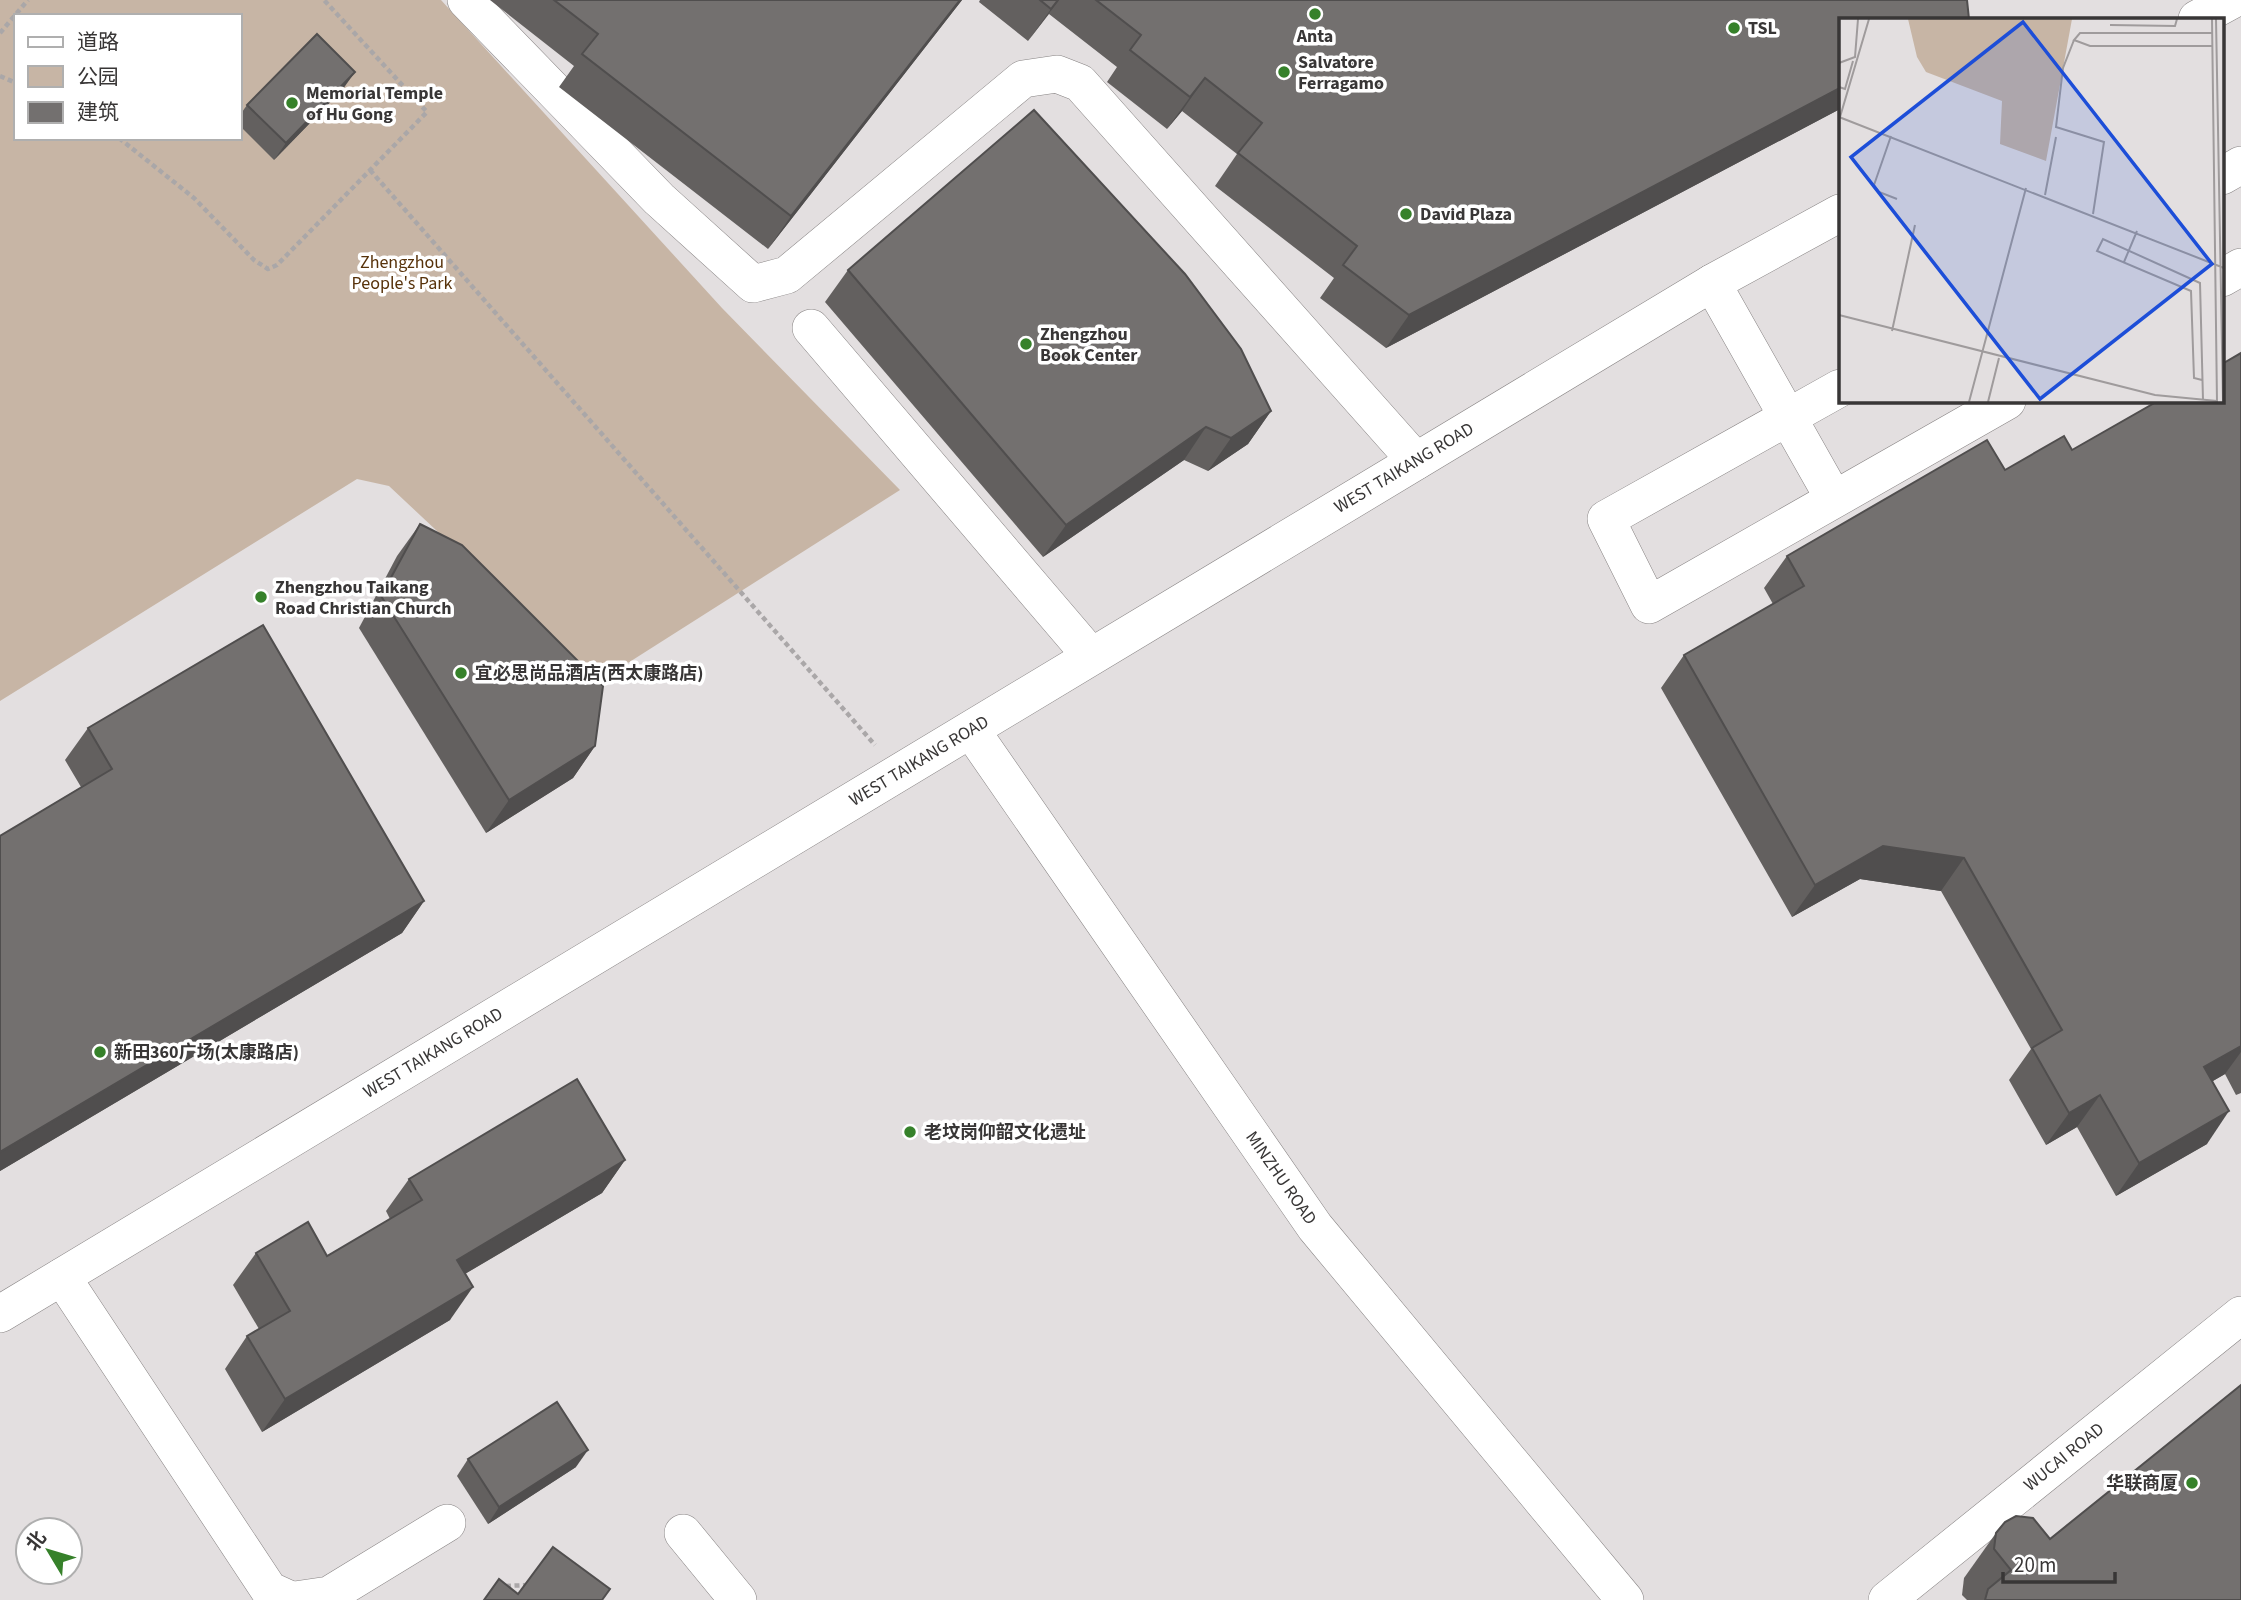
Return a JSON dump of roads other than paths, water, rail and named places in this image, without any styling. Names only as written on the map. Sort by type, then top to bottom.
[{"type":"street","points":[[466,0],[659,199],[752,284],[787,275],[1023,79],[1057,74],[1080,83],[1416,461]]},
{"type":"street","points":[[2199,18],[2232,0]]},
{"type":"street","points":[[2224,175],[2241,165]]},
{"type":"street","name":"WEST TAIKANG ROAD","points":[[0,1314],[1712,283],[1839,214]]},
{"type":"street","points":[[2224,277],[2241,267]]},
{"type":"street","points":[[1712,283],[1834,499]]},
{"type":"street","points":[[811,327],[1091,656]]},
{"type":"street","points":[[1839,389],[1606,519],[1649,605],[2005,402]]},
{"type":"street","name":"MINZHU ROAD","points":[[971,730],[1315,1227],[1625,1600]]},
{"type":"street","points":[[62,1277],[269,1590],[293,1600],[329,1595],[447,1523]]},
{"type":"street","name":"WUCAI ROAD","points":[[1887,1600],[2241,1315]]},
{"type":"street","points":[[683,1533],[738,1600]]},
{"type":"place","name":"Anta","points":[[1315,14]]},
{"type":"place","name":"TSL","points":[[1734,28]]},
{"type":"place","name":"Salvatore Ferragamo","points":[[1284,72]]},
{"type":"place","name":"Memorial Temple of Hu Gong","points":[[292,103]]},
{"type":"place","name":"David Plaza","points":[[1406,214]]},
{"type":"place","name":"Zhengzhou Book Center","points":[[1026,344]]},
{"type":"place","name":"Zhengzhou Taikang Road Christian Church","points":[[261,597]]},
{"type":"place","name":"宜必思尚品酒店(西太康路店)","points":[[461,673]]},
{"type":"place","name":"新田360广场(太康路店)","points":[[100,1052]]},
{"type":"place","name":"老坟岗仰韶文化遗址","points":[[910,1132]]},
{"type":"place","name":"华联商厦","points":[[2192,1483]]},
{"type":"park label","name":"Zhengzhou People's Park","points":[[402,272]]}]
